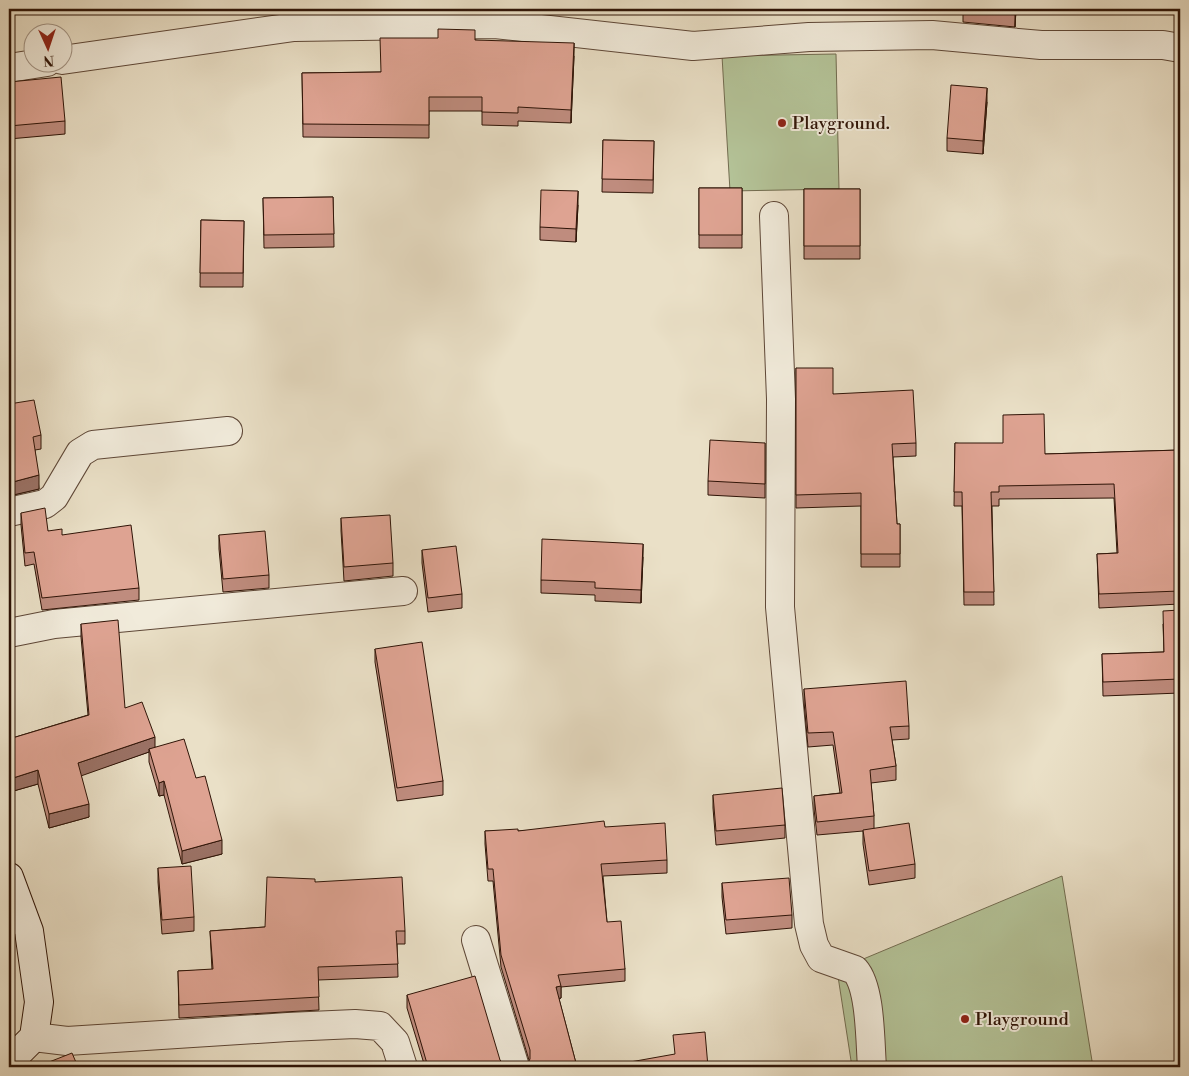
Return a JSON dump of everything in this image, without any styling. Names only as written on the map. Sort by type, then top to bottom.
[{"type":"street","points":[[72,59],[294,26],[495,24],[693,46],[809,37],[932,35],[1041,45],[1163,45],[1180,48]]},
{"type":"street","points":[[9,68],[22,66]]},
{"type":"street","points":[[774,216],[781,400],[780,607],[809,924],[814,945],[821,958],[855,970],[858,974],[866,1000],[872,1067]]},
{"type":"street","points":[[9,512],[45,504],[54,497],[80,453],[93,446],[228,431]]},
{"type":"street","points":[[9,634],[54,624],[403,591]]},
{"type":"street","points":[[9,877],[30,940],[39,1002],[34,1037],[9,1062]]},
{"type":"street","points":[[476,940],[515,1067]]},
{"type":"street","points":[[34,1037],[67,1041],[355,1024],[380,1026],[395,1042],[404,1067]]},
{"type":"green space","name":"Playground.","points":[[836,54],[839,189],[730,191],[722,56]]},
{"type":"green space","name":"Playground","points":[[1062,876],[1093,1067],[852,1067],[837,970]]},
{"type":"building","points":[[438,29],[475,30],[475,40],[574,43],[571,110],[518,107],[518,113],[482,112],[482,97],[429,97],[429,125],[303,124],[302,73],[381,72],[380,38],[438,38]]},
{"type":"building","points":[[61,77],[65,121],[9,126],[9,82]]},
{"type":"building","points":[[951,85],[987,88],[983,141],[947,138]]},
{"type":"building","points":[[1179,105],[1180,137],[1178,137]]},
{"type":"building","points":[[603,140],[654,141],[653,180],[602,179]]},
{"type":"building","points":[[699,188],[742,188],[742,235],[699,235]]},
{"type":"building","points":[[804,189],[860,189],[860,246],[804,246]]},
{"type":"building","points":[[541,190],[578,191],[576,229],[540,227]]},
{"type":"building","points":[[333,197],[334,234],[264,235],[263,198]]},
{"type":"building","points":[[201,220],[244,221],[243,273],[200,273]]},
{"type":"building","points":[[796,368],[833,368],[833,394],[913,390],[916,443],[892,444],[897,524],[900,524],[900,554],[861,554],[861,493],[796,495]]},
{"type":"building","points":[[34,400],[41,435],[33,437],[39,475],[9,483],[9,404]]},
{"type":"building","points":[[1044,414],[1045,454],[1180,450],[1180,482],[1175,483],[1180,591],[1099,594],[1097,554],[1118,553],[1114,484],[999,486],[999,492],[991,492],[994,592],[964,592],[962,492],[954,492],[955,443],[1003,443],[1003,415]]},
{"type":"building","points":[[710,440],[765,443],[765,484],[708,481]]},
{"type":"building","points":[[45,508],[48,531],[62,529],[62,535],[131,525],[139,588],[42,598],[34,552],[25,553],[21,513]]},
{"type":"building","points":[[390,515],[393,563],[344,567],[341,518]]},
{"type":"building","points":[[265,531],[269,575],[223,579],[219,535]]},
{"type":"building","points":[[542,539],[643,544],[641,590],[595,588],[595,582],[541,580]]},
{"type":"building","points":[[456,546],[462,594],[428,598],[422,550]]},
{"type":"building","points":[[1180,610],[1180,679],[1103,682],[1102,654],[1164,652],[1163,611]]},
{"type":"building","points":[[118,620],[125,708],[142,702],[155,737],[78,763],[89,804],[49,814],[38,770],[10,779],[9,739],[89,715],[81,624]]},
{"type":"building","points":[[422,642],[443,781],[397,788],[375,649]]},
{"type":"building","points":[[906,681],[909,726],[890,727],[896,766],[870,770],[874,816],[817,822],[814,796],[842,793],[833,732],[808,733],[804,689]]},
{"type":"building","points":[[184,739],[196,778],[205,776],[222,840],[182,851],[164,781],[159,783],[149,749]]},
{"type":"building","points":[[782,788],[785,825],[716,831],[713,795]]},
{"type":"building","points":[[604,821],[605,827],[665,823],[667,860],[601,864],[607,922],[621,921],[625,969],[558,975],[561,986],[556,987],[577,1067],[523,1067],[526,1066],[530,1059],[530,1050],[501,955],[493,869],[488,869],[485,831],[518,829],[518,831]]},
{"type":"building","points":[[909,823],[915,864],[869,871],[863,830]]},
{"type":"building","points":[[191,866],[194,917],[162,920],[158,868]]},
{"type":"building","points":[[267,877],[315,879],[315,882],[402,877],[405,931],[396,931],[398,964],[318,967],[319,997],[179,1005],[178,971],[213,969],[210,931],[265,927]]},
{"type":"building","points":[[789,878],[792,915],[726,920],[722,883]]},
{"type":"building","points":[[475,976],[500,1060],[507,1067],[428,1067],[407,995]]},
{"type":"building","points":[[705,1032],[708,1067],[602,1067],[675,1054],[673,1035]]},
{"type":"building","points":[[72,1053],[78,1067],[45,1067],[44,1064]]},
{"type":"place","name":"Playground.","points":[[782,123]]},
{"type":"place","name":"Playground","points":[[965,1019]]}]
